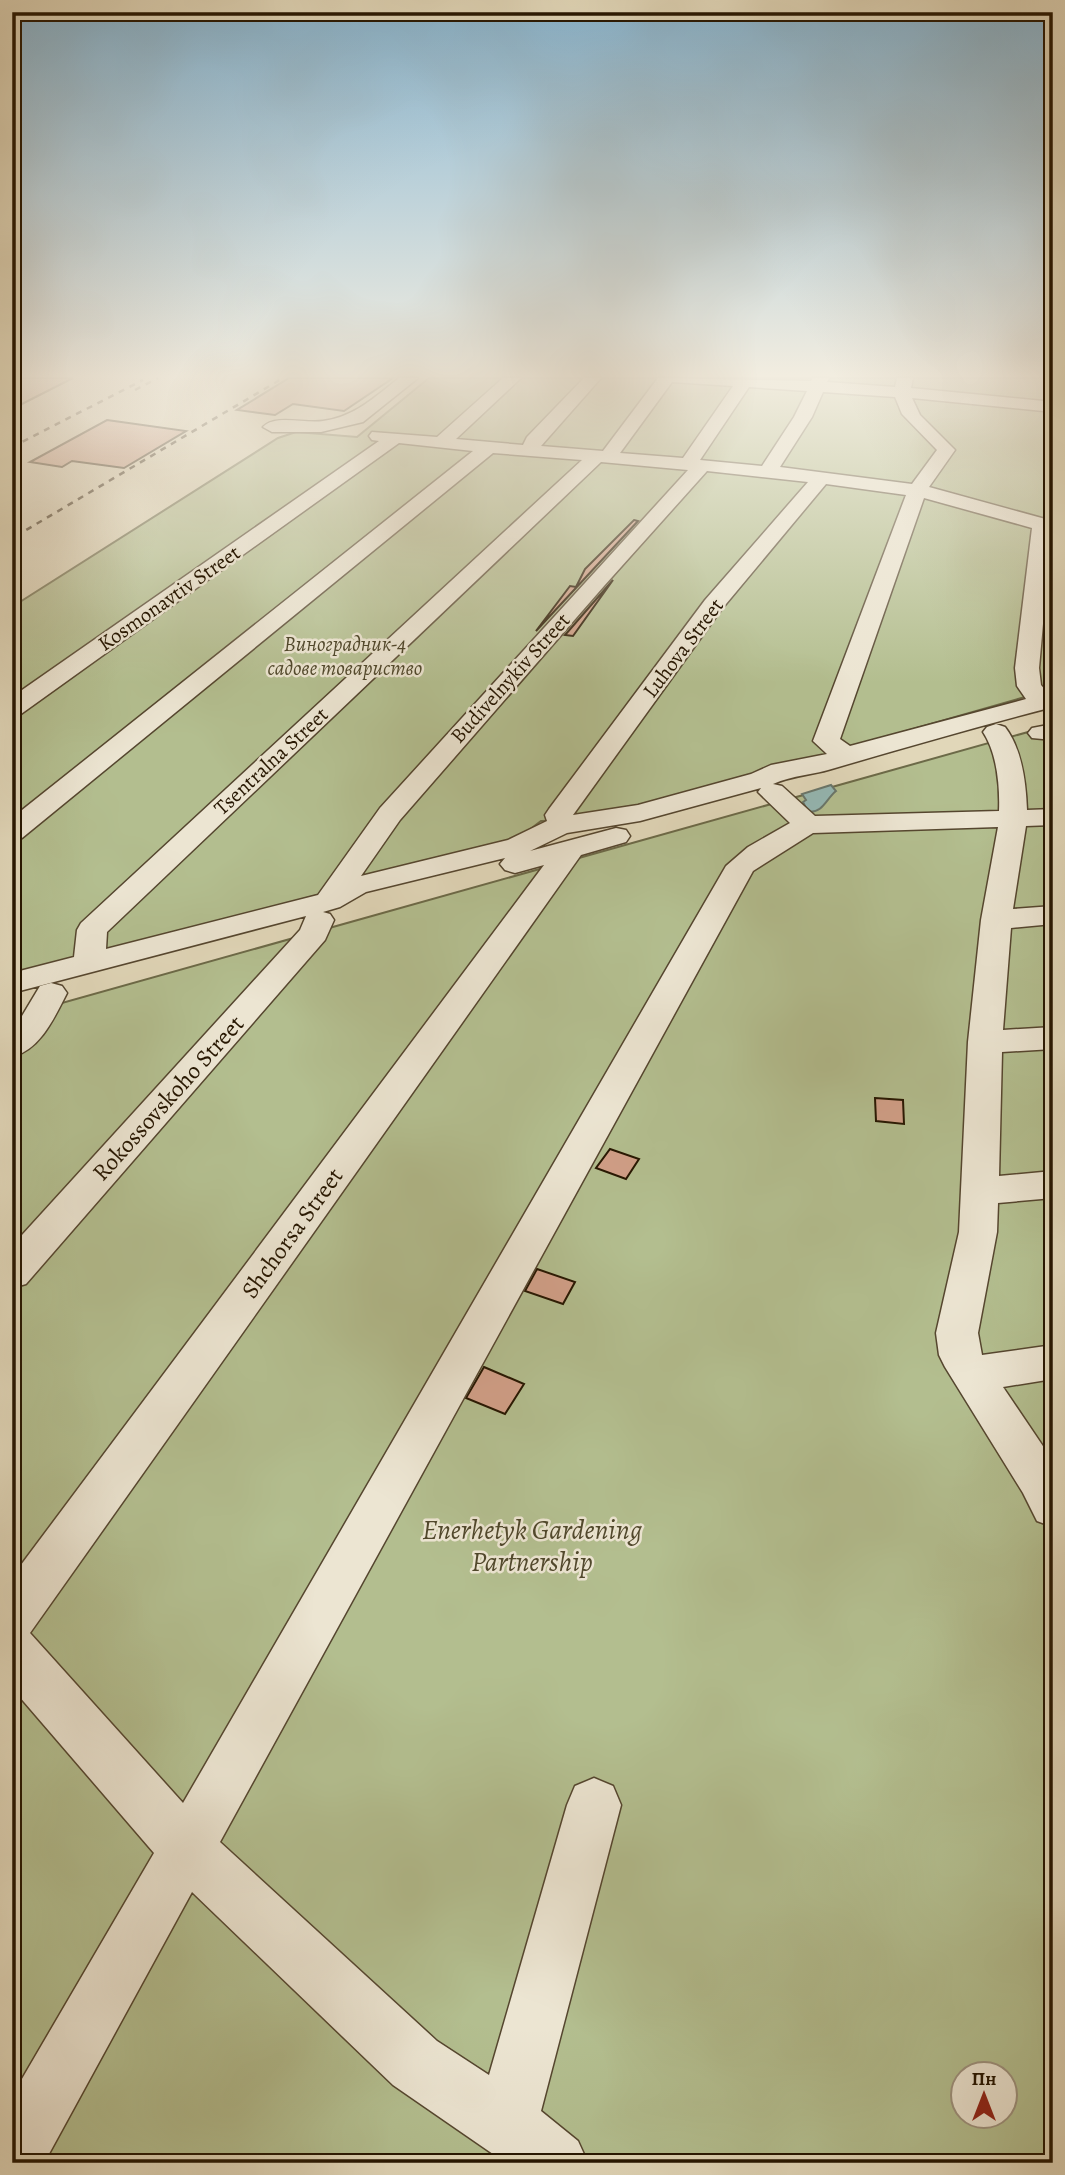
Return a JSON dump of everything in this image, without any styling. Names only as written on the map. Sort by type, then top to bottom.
[{"type":"lane","name":"Kosmonavtiv Street","points":[[12,709],[328,480]]},
{"type":"lane","points":[[12,832],[449,480]]},
{"type":"lane","name":"Tsentralna Street","points":[[89,963],[92,930],[577,480]]},
{"type":"lane","name":"Budivelnykiv Street","points":[[324,910],[390,814],[682,480]]},
{"type":"lane","name":"Luhova Street","points":[[566,837],[559,815],[705,616],[818,480]]},
{"type":"lane","points":[[829,480],[917,491],[1019,521],[1042,524],[1027,668],[1029,687],[1048,716]]},
{"type":"lane","points":[[847,756],[826,741],[917,491],[925,480]]},
{"type":"lane","points":[[566,837],[772,792],[1048,716]]},
{"type":"lane","points":[[12,1004],[640,813],[760,780],[780,771],[1048,716]]},
{"type":"lane","points":[[996,732],[1001,739],[1013,788],[1013,819],[996,920],[985,1042],[978,1232],[957,1333],[960,1355],[1040,1480],[1053,1507]]},
{"type":"lane","points":[[772,792],[808,824]]},
{"type":"lane","points":[[12,2158],[741,866],[808,824],[855,825],[1053,817]]},
{"type":"lane","name":"Shchorsa Street","points":[[13,1645],[566,837]]},
{"type":"lane","points":[[12,983],[324,910]]},
{"type":"lane","name":"Rokossovskoho Street","points":[[12,1273],[314,933],[324,910]]},
{"type":"lane","points":[[996,920],[1053,915]]},
{"type":"lane","points":[[12,1046],[32,1027],[51,993]]},
{"type":"lane","points":[[985,1042],[1053,1038]]},
{"type":"lane","points":[[980,1191],[1053,1184]]},
{"type":"lane","points":[[971,1374],[1053,1362]]},
{"type":"lane","points":[[13,1645],[186,1848],[415,2063],[506,2123],[556,2163]]},
{"type":"lane","points":[[506,2123],[594,1805]]},
{"type":"green space","name":"Виноградник-4 садове товариство","points":[[213,480],[1053,480],[1053,689],[689,793],[574,820],[541,821],[512,843],[12,977],[12,607]]},
{"type":"green space","name":"Enerhetyk Gardening Partnership","points":[[1053,725],[1053,2163],[12,2163],[12,1017]]},
{"type":"water","points":[[831,785],[836,791],[821,808],[808,812],[802,794]]},
{"type":"building","points":[[634,520],[638,521],[536,631],[570,586],[576,587],[585,569]]},
{"type":"building","points":[[613,580],[573,636],[565,635],[606,588]]},
{"type":"building","points":[[875,1098],[903,1100],[904,1124],[876,1121]]},
{"type":"building","points":[[610,1149],[639,1159],[626,1179],[596,1168]]},
{"type":"building","points":[[537,1269],[575,1282],[563,1304],[525,1291]]},
{"type":"building","points":[[484,1367],[524,1384],[505,1414],[466,1398]]},
{"type":"railway","points":[[16,536],[111,480]]},
{"type":"railway","points":[[12,538],[19,534]]}]
